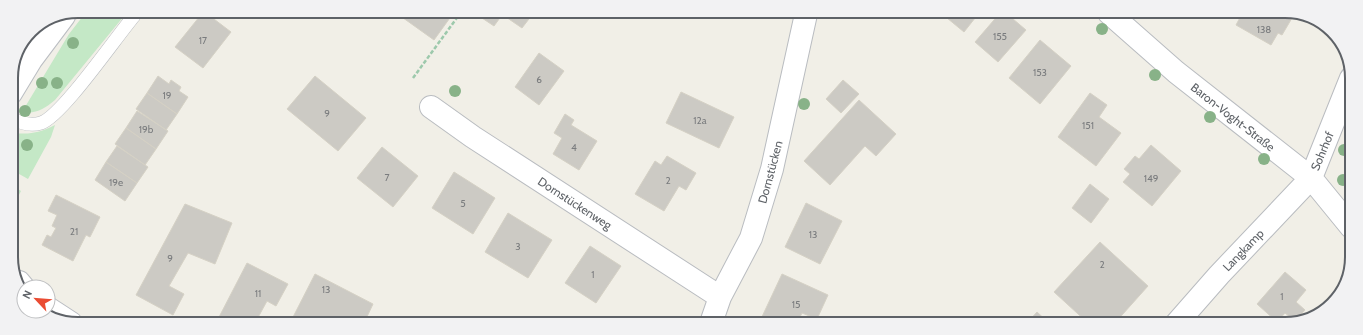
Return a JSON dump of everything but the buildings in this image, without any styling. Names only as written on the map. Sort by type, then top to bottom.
[{"type":"street","name":"Dornstücken","points":[[713,317],[720,297],[751,238],[772,169],[805,18]]},
{"type":"street","name":"Baron-Voght-Straße","points":[[1115,18],[1176,72],[1311,178],[1345,220]]},
{"type":"street","points":[[18,81],[31,60],[60,21]]},
{"type":"street","name":"Sohrhof","points":[[1311,178],[1345,93]]},
{"type":"street","name":"Dornstückenweg","points":[[431,107],[473,137],[720,297]]},
{"type":"street","name":"Langkamp","points":[[1182,317],[1219,275],[1311,178]]},
{"type":"lane","points":[[18,120],[30,124],[42,122],[62,107],[132,18]]},
{"type":"path","points":[[413,78],[456,18]]},
{"type":"green space","points":[[81,18],[122,18],[55,100],[40,110],[22,112],[69,34]]},
{"type":"green space","points":[[55,125],[51,137],[28,179],[18,173],[18,133],[26,134]]},
{"type":"green space","points":[[18,189],[21,191],[18,197]]}]
